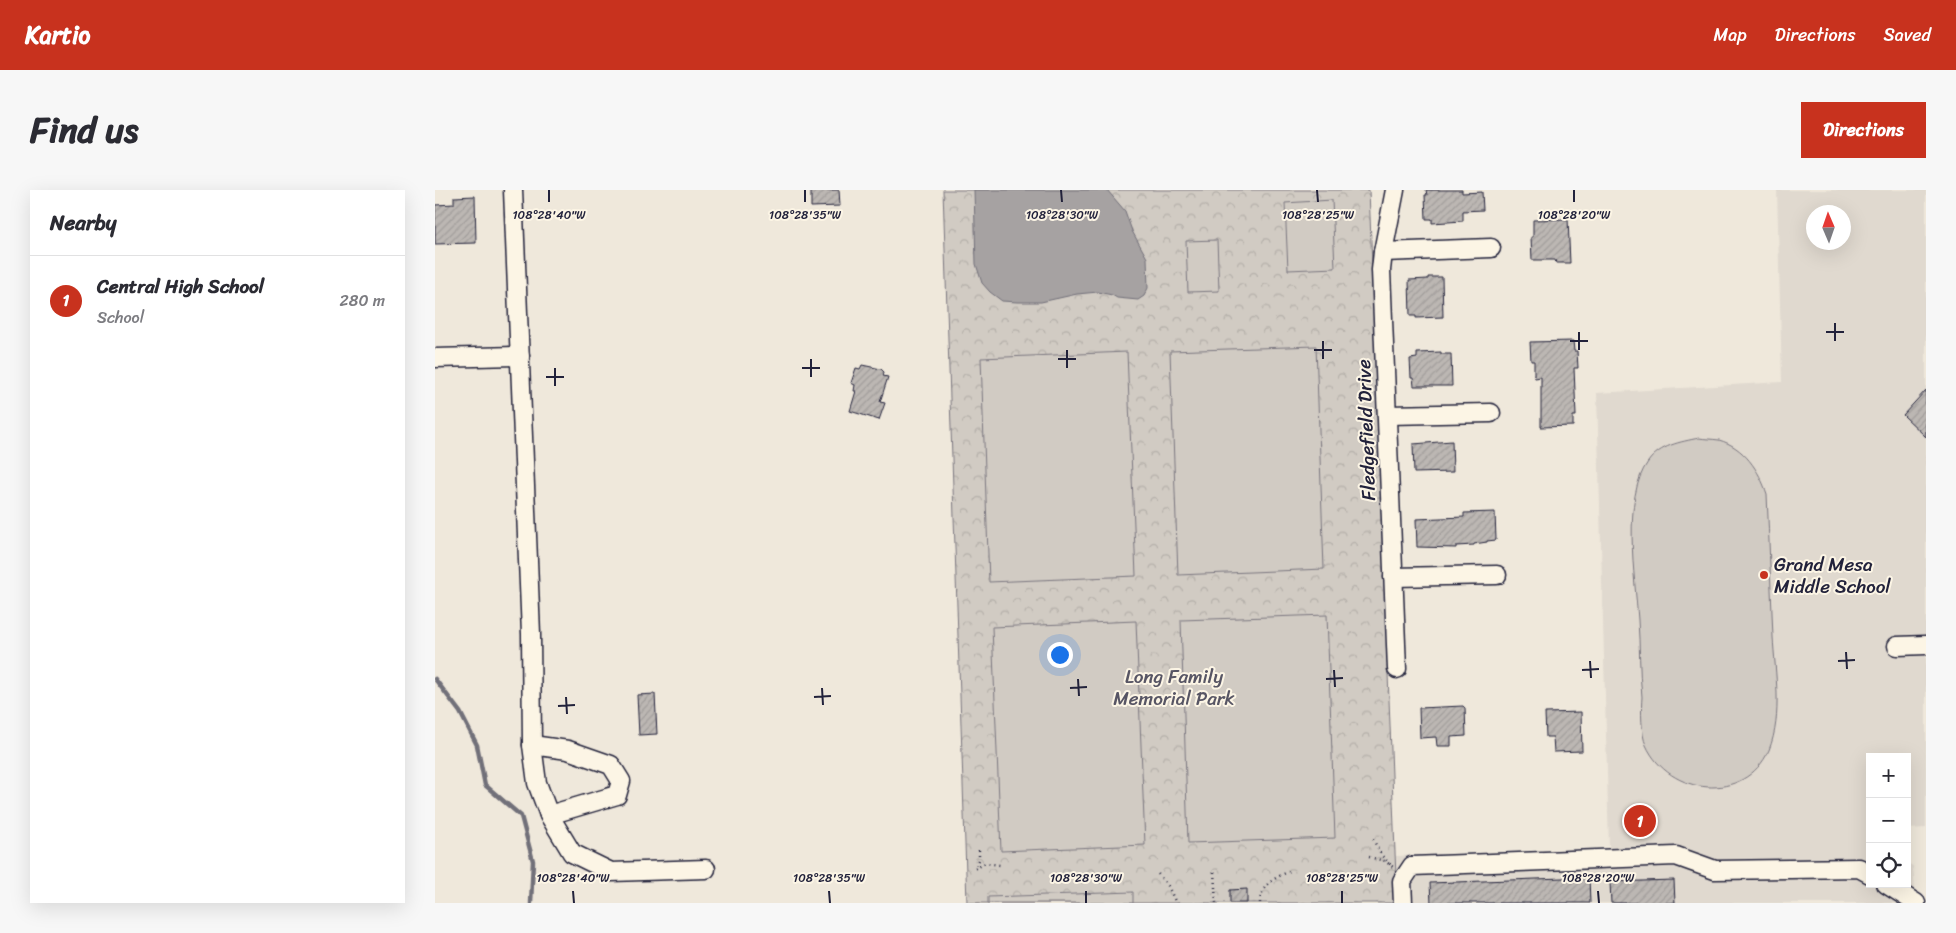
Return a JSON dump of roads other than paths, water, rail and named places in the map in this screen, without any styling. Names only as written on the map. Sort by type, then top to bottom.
[{"type":"street","points":[[513,190],[530,624],[532,745],[537,783],[549,815],[572,853],[611,872],[706,869]]},
{"type":"street","name":"Fledgefield Drive","points":[[1395,190],[1381,270],[1397,669]]},
{"type":"street","points":[[1383,252],[1491,248]]},
{"type":"street","points":[[435,358],[520,356]]},
{"type":"street","points":[[1387,415],[1491,413]]},
{"type":"street","points":[[1393,577],[1497,575]]},
{"type":"street","points":[[1897,646],[1926,645]]},
{"type":"street","points":[[532,745],[568,750],[611,765],[621,781],[617,795],[549,815]]},
{"type":"street","points":[[1403,903],[1402,881],[1413,866],[1676,856],[1715,870],[1859,868],[1866,872]]},
{"type":"street","points":[[1893,888],[1916,903]]},
{"type":"waterway","points":[[435,679],[460,712],[477,745],[485,785],[521,816],[533,861],[531,903]]},
{"type":"place","name":"Grand Mesa Middle School","points":[[1764,575]]},
{"type":"place","name":"Central High School","points":[[1640,821]]},
{"type":"park label","name":"Long Family Memorial Park","points":[[1174,687]]}]
